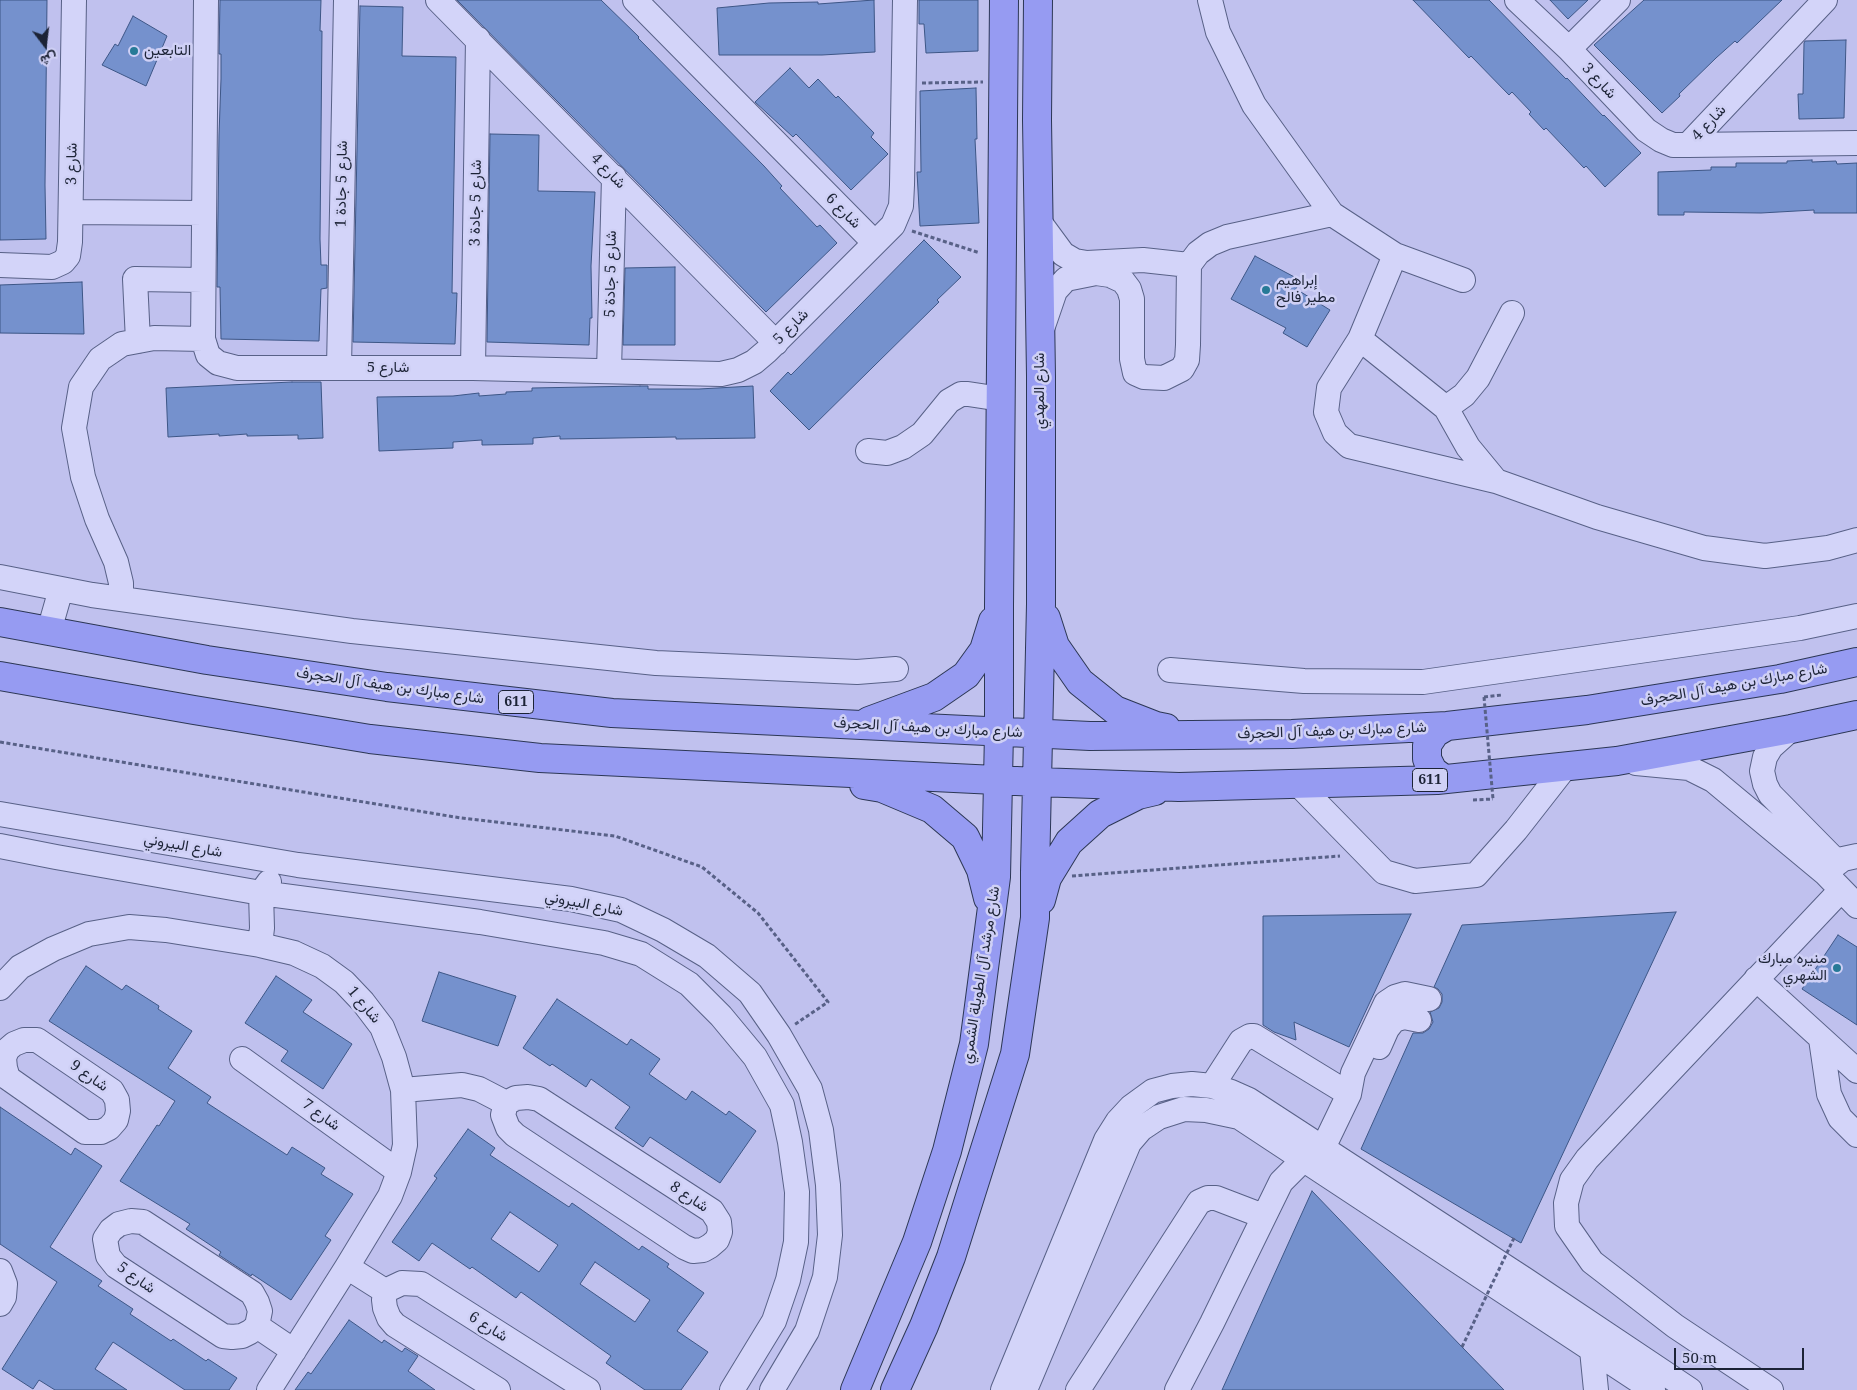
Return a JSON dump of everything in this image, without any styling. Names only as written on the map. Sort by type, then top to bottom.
[{"type":"main road","points":[[998,780],[1004,0]]},
{"type":"main road","name":"شارع المهدي","points":[[1037,782],[1041,604],[1038,0]]},
{"type":"main road","points":[[1041,604],[1055,646],[1080,682],[1115,710],[1156,726],[1204,735]]},
{"type":"main road","points":[[859,724],[934,697],[966,675],[984,650],[999,605]]},
{"type":"main road","name":"شارع مبارك بن هيف آل الحجرف","points":[[0,622],[207,660],[387,687],[612,714],[859,724],[1038,734],[1292,734],[1447,726],[1587,710],[1780,679],[1857,662]]},
{"type":"main road","name":"611","points":[[0,676],[370,739],[540,758],[771,770],[1179,787],[1444,779],[1617,761],[1857,716]]},
{"type":"main road","points":[[1444,779],[1433,771],[1427,759],[1427,745],[1435,733],[1447,726]]},
{"type":"main road","points":[[771,770],[882,788],[932,809],[965,837],[981,870],[992,914]]},
{"type":"main road","name":"شارع مرشد آل الطويلة الشمري","points":[[855,1390],[917,1242],[947,1151],[974,1044],[996,877],[998,780]]},
{"type":"main road","points":[[1036,918],[1037,782]]},
{"type":"main road","points":[[895,1390],[924,1326],[951,1257],[1015,1054],[1036,918],[1047,878],[1069,842],[1100,814],[1138,795],[1179,787]]},
{"type":"street","name":"شارع 3","points":[[0,265],[52,267],[63,262],[68,256],[71,212],[74,0]]},
{"type":"street","name":"شارع 5","points":[[206,0],[203,339],[208,355],[218,363],[236,368],[473,368],[721,374],[738,370],[754,362],[776,343],[874,242]]},
{"type":"street","name":"شارع 5 جادة 1","points":[[339,368],[346,0]]},
{"type":"street","name":"شارع 4","points":[[438,0],[776,343]]},
{"type":"street","name":"شارع 6","points":[[635,0],[874,242]]},
{"type":"street","points":[[874,242],[893,225],[901,206],[905,0]]},
{"type":"street","points":[[1210,0],[1218,32],[1254,105],[1332,214],[1395,255],[1463,280]]},
{"type":"street","name":"شارع 3","points":[[1517,0],[1569,49],[1646,130],[1661,140],[1674,145],[1688,145]]},
{"type":"street","points":[[1569,49],[1618,0]]},
{"type":"street","name":"شارع 4","points":[[1688,145],[1825,0]]},
{"type":"street","name":"شارع 5 جادة 3","points":[[473,368],[478,39]]},
{"type":"street","name":"شارع 4","points":[[1688,145],[1857,143]]},
{"type":"street","name":"شارع 5 جادة 5","points":[[609,371],[614,177]]},
{"type":"street","points":[[71,212],[204,213]]},
{"type":"street","points":[[1040,338],[1055,292],[1066,279],[1096,273],[1110,275],[1123,281],[1129,289],[1132,299],[1132,359],[1135,372],[1144,377],[1164,378],[1182,369],[1186,360],[1188,345],[1189,265],[1198,253],[1210,244],[1227,238],[1332,214]]},
{"type":"street","points":[[1038,220],[1063,254],[1075,261],[1087,263],[1142,260],[1189,265]]},
{"type":"street","points":[[1395,255],[1360,339],[1329,388],[1326,412],[1335,433],[1349,446],[1496,481],[1597,517],[1704,548],[1765,556],[1828,548],[1857,540]]},
{"type":"street","points":[[1129,289],[1142,260]]},
{"type":"street","points":[[138,341],[135,279],[203,280]]},
{"type":"street","points":[[1446,408],[1464,395],[1478,378],[1512,313]]},
{"type":"street","points":[[121,599],[121,583],[116,562],[97,519],[83,477],[74,428],[81,387],[100,359],[122,344],[154,338],[203,339]]},
{"type":"street","points":[[1360,339],[1446,408],[1468,447],[1496,481]]},
{"type":"street","points":[[868,451],[887,453],[903,447],[922,434],[949,401],[962,394],[1001,399]]},
{"type":"street","points":[[0,577],[121,599],[352,631],[656,663],[857,672],[896,669]]},
{"type":"street","points":[[49,631],[61,589]]},
{"type":"street","points":[[1170,670],[1304,681],[1423,682],[1790,629],[1857,616]]},
{"type":"street","points":[[1791,729],[1771,746],[1765,756],[1762,771],[1765,784],[1770,794],[1843,877]]},
{"type":"street","points":[[1617,761],[1689,768],[1701,774],[1722,787],[1843,877]]},
{"type":"street","points":[[1298,783],[1384,872],[1415,881],[1476,875],[1516,830],[1566,766]]},
{"type":"street","name":"شارع البيروني","points":[[0,814],[298,865],[571,899],[622,910],[663,930],[707,956],[750,993],[779,1035],[810,1089],[821,1130],[828,1185],[830,1235],[825,1277],[807,1331],[772,1390]]},
{"type":"street","points":[[0,846],[261,894],[480,922],[604,943],[641,954],[689,984],[721,1016],[755,1057],[782,1105],[790,1142],[797,1192],[796,1242],[788,1280],[774,1321],[732,1390]]},
{"type":"street","points":[[260,945],[261,894],[270,880],[271,872],[265,860]]},
{"type":"street","points":[[291,897],[288,879],[290,873],[298,865]]},
{"type":"street","points":[[1771,1390],[1675,1326],[1592,1262],[1567,1226],[1566,1203],[1572,1180],[1587,1159],[1756,980],[1843,877]]},
{"type":"street","name":"شارع 1","points":[[0,988],[20,968],[52,948],[89,934],[128,927],[166,930],[260,945],[294,953],[322,966],[344,982],[363,1002],[382,1027],[394,1057],[403,1090],[405,1145],[399,1172],[390,1196],[269,1390]]},
{"type":"street","points":[[1756,980],[1857,1071]]},
{"type":"street","points":[[1177,1390],[1280,1182],[1313,1154],[1349,1094],[1353,1073],[1386,1003],[1394,997],[1405,994],[1424,1009]]},
{"type":"street","points":[[1212,1086],[1241,1041],[1254,1036],[1349,1094]]},
{"type":"street","points":[[1821,1039],[1829,1094],[1840,1118],[1857,1135]]},
{"type":"street","name":"شارع 9","points":[[24,1040],[37,1040],[112,1091],[117,1100],[118,1111],[116,1120],[109,1128],[101,1132],[85,1132],[8,1078],[5,1068],[4,1048],[24,1040]]},
{"type":"street","name":"شارع 7","points":[[242,1059],[399,1172]]},
{"type":"street","points":[[1002,1390],[1106,1140],[1118,1121],[1131,1107],[1153,1091],[1172,1086],[1192,1084],[1212,1086],[1249,1100],[1313,1154],[1592,1350],[1653,1390]]},
{"type":"street","points":[[403,1090],[462,1085],[479,1089],[506,1103]]},
{"type":"street","name":"شارع 8","points":[[528,1097],[539,1099],[712,1211],[719,1222],[720,1232],[717,1240],[703,1250],[684,1247],[515,1135],[508,1128],[504,1114],[506,1103],[516,1098],[528,1097]]},
{"type":"street","points":[[1025,1390],[1129,1143],[1141,1129],[1159,1117],[1184,1109],[1206,1110],[1239,1117],[1313,1154],[1524,1279],[1690,1390]]},
{"type":"street","points":[[1078,1390],[1199,1202],[1208,1198],[1216,1198],[1263,1216]]},
{"type":"street","name":"شارع 5","points":[[131,1221],[143,1222],[244,1288],[252,1294],[257,1302],[260,1311],[257,1326],[242,1336],[232,1338],[223,1336],[116,1266],[108,1256],[106,1247],[106,1239],[111,1230],[120,1224],[131,1221]]},
{"type":"street","points":[[347,1267],[385,1291],[385,1308],[389,1318],[395,1325],[498,1390]]},
{"type":"street","points":[[0,1271],[5,1284],[4,1297],[0,1304]]},
{"type":"street","name":"شارع 6","points":[[385,1291],[402,1283],[421,1284],[588,1390]]},
{"type":"street","points":[[257,1326],[294,1351]]},
{"type":"street","points":[[1592,1350],[1596,1390]]},
{"type":"path","points":[[904,83],[1004,82]]},
{"type":"path","points":[[893,225],[1002,260]]},
{"type":"path","points":[[1484,697],[1493,799]]},
{"type":"path","points":[[0,742],[461,818],[615,836],[702,867],[758,913],[828,1002],[779,1035]]},
{"type":"path","points":[[1047,878],[1365,854]]},
{"type":"path","points":[[1462,1346],[1514,1238]]},
{"type":"building","points":[[0,0],[47,0],[46,239],[0,240]]},
{"type":"building","points":[[220,0],[321,0],[320,239],[321,265],[327,265],[327,288],[321,289],[319,341],[221,339],[220,287],[217,287],[221,79],[221,54],[219,54]]},
{"type":"building","points":[[457,0],[601,0],[764,166],[782,186],[780,188],[817,227],[820,225],[837,243],[766,312]]},
{"type":"building","points":[[874,0],[875,52],[822,55],[719,55],[717,8],[769,3],[818,2],[818,4]]},
{"type":"building","points":[[919,0],[978,0],[978,51],[926,53],[924,24],[919,24]]},
{"type":"building","points":[[1413,0],[1489,0],[1641,153],[1605,187],[1546,128],[1544,130],[1529,114],[1531,112],[1512,92],[1509,95],[1471,56],[1469,58]]},
{"type":"building","points":[[1550,0],[1588,0],[1568,19]]},
{"type":"building","points":[[1644,0],[1782,0],[1737,43],[1735,41],[1716,58],[1662,113],[1594,45]]},
{"type":"building","points":[[360,6],[403,7],[402,56],[456,57],[452,293],[457,293],[455,344],[353,342]]},
{"type":"building","name":"التابعين","points":[[133,16],[167,36],[146,86],[102,65],[115,44],[118,46]]},
{"type":"building","points":[[1846,40],[1844,118],[1799,119],[1798,94],[1803,94],[1805,41]]},
{"type":"building","points":[[790,68],[809,88],[818,79],[836,98],[838,96],[874,133],[871,137],[888,154],[851,190],[796,134],[793,137],[755,102]]},
{"type":"building","points":[[976,88],[977,139],[975,139],[979,223],[920,226],[917,172],[921,172],[920,91]]},
{"type":"building","points":[[490,134],[539,135],[538,191],[595,192],[591,266],[592,318],[590,318],[589,345],[487,342]]},
{"type":"building","points":[[1812,160],[1812,162],[1836,161],[1837,164],[1857,163],[1857,213],[1814,213],[1814,210],[1761,213],[1684,212],[1684,215],[1658,215],[1658,172],[1711,170],[1711,167],[1736,167],[1736,163],[1787,163],[1787,161]]},
{"type":"building","points":[[924,240],[961,277],[937,300],[939,302],[809,430],[770,391],[788,372],[791,375]]},
{"type":"building","name":"إبراهيم مطير فالح","points":[[1255,256],[1300,280],[1296,289],[1330,310],[1307,347],[1283,333],[1286,328],[1231,299]]},
{"type":"building","points":[[675,267],[675,345],[623,345],[625,268]]},
{"type":"building","points":[[82,282],[84,334],[0,333],[0,285]]},
{"type":"building","points":[[321,382],[323,438],[298,439],[298,435],[247,436],[247,434],[168,437],[166,388]]},
{"type":"building","points":[[648,386],[648,389],[699,389],[753,386],[755,438],[560,439],[560,436],[533,438],[533,444],[482,445],[482,440],[453,442],[453,448],[379,451],[377,397],[453,396],[479,393],[479,396],[532,391],[532,388]]},
{"type":"building","points":[[1676,912],[1521,1243],[1361,1149],[1413,1033],[1423,1033],[1429,1029],[1433,1022],[1430,1012],[1439,1008],[1442,1002],[1442,994],[1434,987],[1462,925]]},
{"type":"building","points":[[1411,914],[1349,1047],[1294,1022],[1296,1040],[1274,1032],[1263,1025],[1263,916]]},
{"type":"building","name":"منيره مبارك الشهري","points":[[1838,935],[1857,947],[1857,1025],[1802,989]]},
{"type":"building","points":[[86,966],[122,990],[126,985],[159,1006],[158,1009],[192,1031],[168,1068],[211,1097],[207,1103],[287,1155],[292,1147],[325,1168],[321,1174],[353,1194],[325,1236],[331,1240],[291,1300],[219,1255],[221,1252],[186,1229],[190,1224],[120,1181],[175,1101],[49,1021]]},
{"type":"building","points":[[439,972],[516,996],[498,1046],[422,1021]]},
{"type":"building","points":[[276,976],[312,1000],[303,1012],[352,1044],[323,1089],[281,1061],[288,1051],[245,1023]]},
{"type":"building","points":[[557,999],[627,1045],[631,1039],[660,1059],[649,1074],[686,1100],[692,1091],[726,1115],[729,1111],[756,1131],[720,1183],[650,1137],[643,1147],[615,1128],[630,1107],[591,1079],[586,1087],[552,1064],[550,1066],[523,1048]]},
{"type":"building","points":[[0,1107],[71,1155],[75,1148],[102,1166],[50,1247],[102,1281],[98,1286],[133,1309],[130,1314],[171,1341],[173,1339],[206,1361],[208,1359],[237,1378],[229,1390],[185,1390],[113,1342],[95,1369],[127,1390],[55,1390],[39,1380],[33,1389],[2,1369],[57,1282],[0,1244]]},
{"type":"building","points":[[468,1129],[495,1148],[490,1155],[569,1207],[572,1203],[639,1250],[642,1246],[669,1264],[667,1267],[704,1293],[677,1331],[708,1352],[681,1390],[645,1390],[606,1363],[611,1356],[521,1292],[516,1298],[472,1267],[470,1269],[432,1243],[419,1261],[392,1242],[437,1178],[434,1176]],"holes":[[[510,1212],[558,1245],[539,1272],[491,1239]],[[595,1262],[650,1300],[635,1322],[580,1284]]]},
{"type":"building","points":[[1312,1191],[1462,1347],[1504,1390],[1222,1390]]},
{"type":"building","points":[[349,1320],[382,1343],[384,1340],[402,1352],[405,1348],[418,1356],[408,1371],[435,1390],[295,1390],[308,1372],[311,1374]]},
{"type":"place","name":"التابعين","points":[[134,51]]},
{"type":"place","name":"إبراهيم مطير فالح","points":[[1266,290]]},
{"type":"place","name":"منيره مبارك الشهري","points":[[1837,968]]}]
